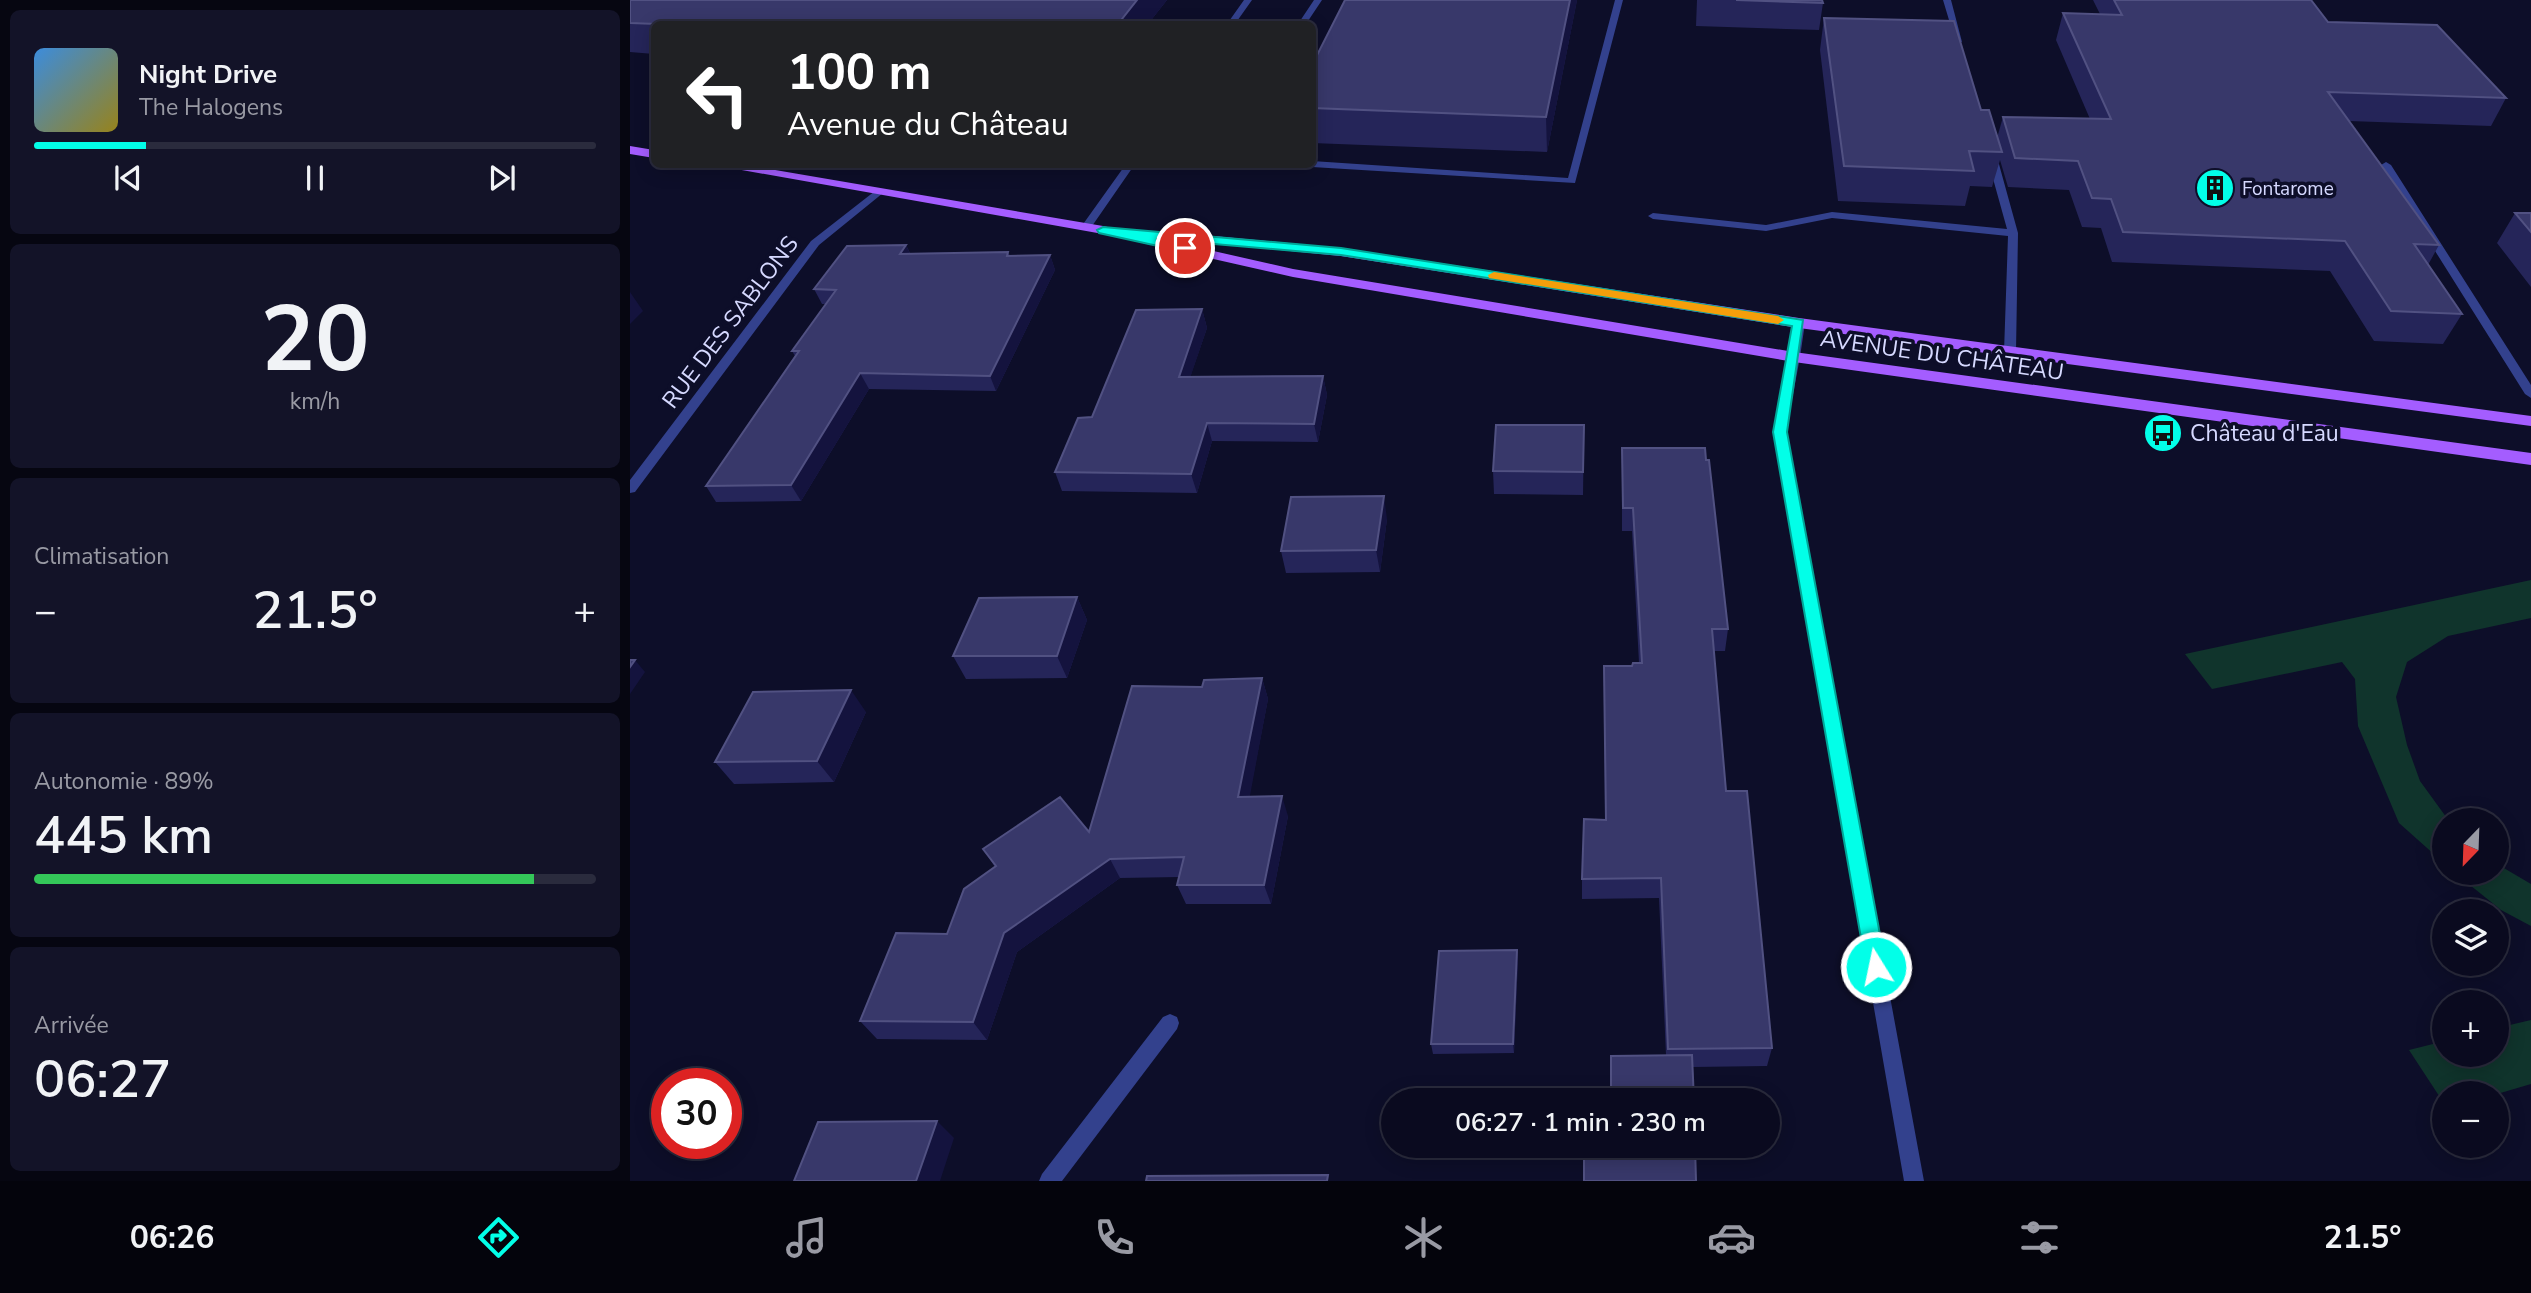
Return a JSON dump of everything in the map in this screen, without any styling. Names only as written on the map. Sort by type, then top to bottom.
[{"type":"main road","points":[[630,150],[651,154]]},
{"type":"main road","name":"AVENUE DU CHÂTEAU","points":[[737,168],[1103,230],[1293,273],[1794,357],[2531,459]]},
{"type":"main road","name":"AVENUE DU CHÂTEAU","points":[[1103,230],[1341,252],[1799,323],[2531,421]]},
{"type":"street","points":[[1233,21],[1248,0]]},
{"type":"street","points":[[1304,21],[1318,0]]},
{"type":"street","points":[[1316,164],[1572,181],[1619,0]]},
{"type":"street","points":[[1947,0],[1962,52]]},
{"type":"street","points":[[1988,142],[2013,233],[2010,352]]},
{"type":"street","points":[[2386,165],[2531,394]]},
{"type":"street","points":[[1086,227],[1128,168]]},
{"type":"street","name":"RUE DES SABLONS","points":[[630,489],[816,243],[878,193]]},
{"type":"street","points":[[1653,216],[1766,228],[1832,215],[2013,233]]},
{"type":"street","points":[[1799,323],[1780,432],[1914,1181]]},
{"type":"street","points":[[1049,1181],[1170,1023]]},
{"type":"green space","points":[[2531,580],[2531,618],[2448,636],[2407,662],[2396,697],[2407,745],[2420,781],[2440,808],[2432,808],[2432,852],[2399,823],[2358,726],[2355,679],[2342,662],[2212,689],[2185,654]]},
{"type":"green space","points":[[2510,872],[2531,884],[2531,926],[2509,914],[2509,899],[2487,899],[2471,886],[2510,886]]},
{"type":"green space","points":[[2531,1020],[2531,1084],[2509,1090],[2509,1081],[2432,1081],[2432,1085],[2409,1050],[2432,1044],[2432,1067],[2509,1067],[2509,1025]]},
{"type":"building","points":[[630,0],[1137,0],[1120,21],[630,23]]},
{"type":"building","points":[[1345,0],[1570,0],[1546,117],[1316,108],[1316,57]]},
{"type":"building","points":[[1736,0],[1822,0],[1823,3]]},
{"type":"building","name":"Fontarome","points":[[2114,0],[2311,0],[2328,22],[2437,25],[2506,98],[2328,92],[2439,245],[2414,244],[2462,314],[2391,311],[2345,241],[2123,232],[2111,199],[2092,198],[2078,161],[2015,158],[2003,117],[2111,119],[2063,13],[2122,15]]},
{"type":"building","points":[[1824,18],[1954,21],[1981,110],[1989,110],[2002,152],[1969,151],[1974,171],[1844,166]]},
{"type":"building","points":[[2515,213],[2531,213],[2531,232]]},
{"type":"building","points":[[906,245],[900,254],[1008,252],[1007,256],[1050,255],[990,376],[860,373],[791,485],[706,486],[799,351],[792,351],[836,290],[814,289],[847,246]]},
{"type":"building","points":[[1202,309],[1179,377],[1323,376],[1314,424],[1207,423],[1191,474],[1055,472],[1078,418],[1092,417],[1136,310]]},
{"type":"building","points":[[1496,425],[1584,425],[1583,472],[1493,471]]},
{"type":"building","points":[[1622,448],[1705,448],[1706,460],[1709,460],[1728,629],[1712,629],[1726,791],[1747,791],[1772,1048],[1668,1049],[1661,878],[1582,879],[1584,819],[1606,820],[1604,666],[1632,666],[1633,663],[1642,663],[1633,508],[1623,508]]},
{"type":"building","points":[[1384,496],[1376,550],[1281,551],[1291,497]]},
{"type":"building","points":[[1077,597],[1057,656],[953,656],[979,598]]},
{"type":"building","points":[[1262,678],[1238,797],[1282,796],[1264,885],[1177,885],[1184,857],[1110,859],[1004,933],[973,1022],[860,1021],[896,933],[947,934],[964,889],[996,866],[983,849],[1060,797],[1089,832],[1132,686],[1202,687],[1204,680]]},
{"type":"building","points":[[851,690],[817,761],[715,762],[753,692]]},
{"type":"building","points":[[1517,950],[1513,1044],[1431,1044],[1439,951]]},
{"type":"building","points":[[1692,1055],[1693,1088],[1611,1088],[1611,1056]]},
{"type":"building","points":[[937,1121],[916,1181],[794,1181],[818,1122]]},
{"type":"building","points":[[1584,1158],[1695,1158],[1696,1181],[1584,1181]]},
{"type":"building","points":[[1328,1175],[1327,1181],[1146,1181],[1147,1176]]},
{"type":"slow traffic","points":[[1494,275],[1778,320]]},
{"type":"place","name":"Fontarome","points":[[2215,188]]},
{"type":"place","name":"Château d'Eau","points":[[2163,433]]},
{"type":"route","points":[[1185,248],[1103,230],[1341,252],[1799,323],[1780,432],[1876,967]]}]
